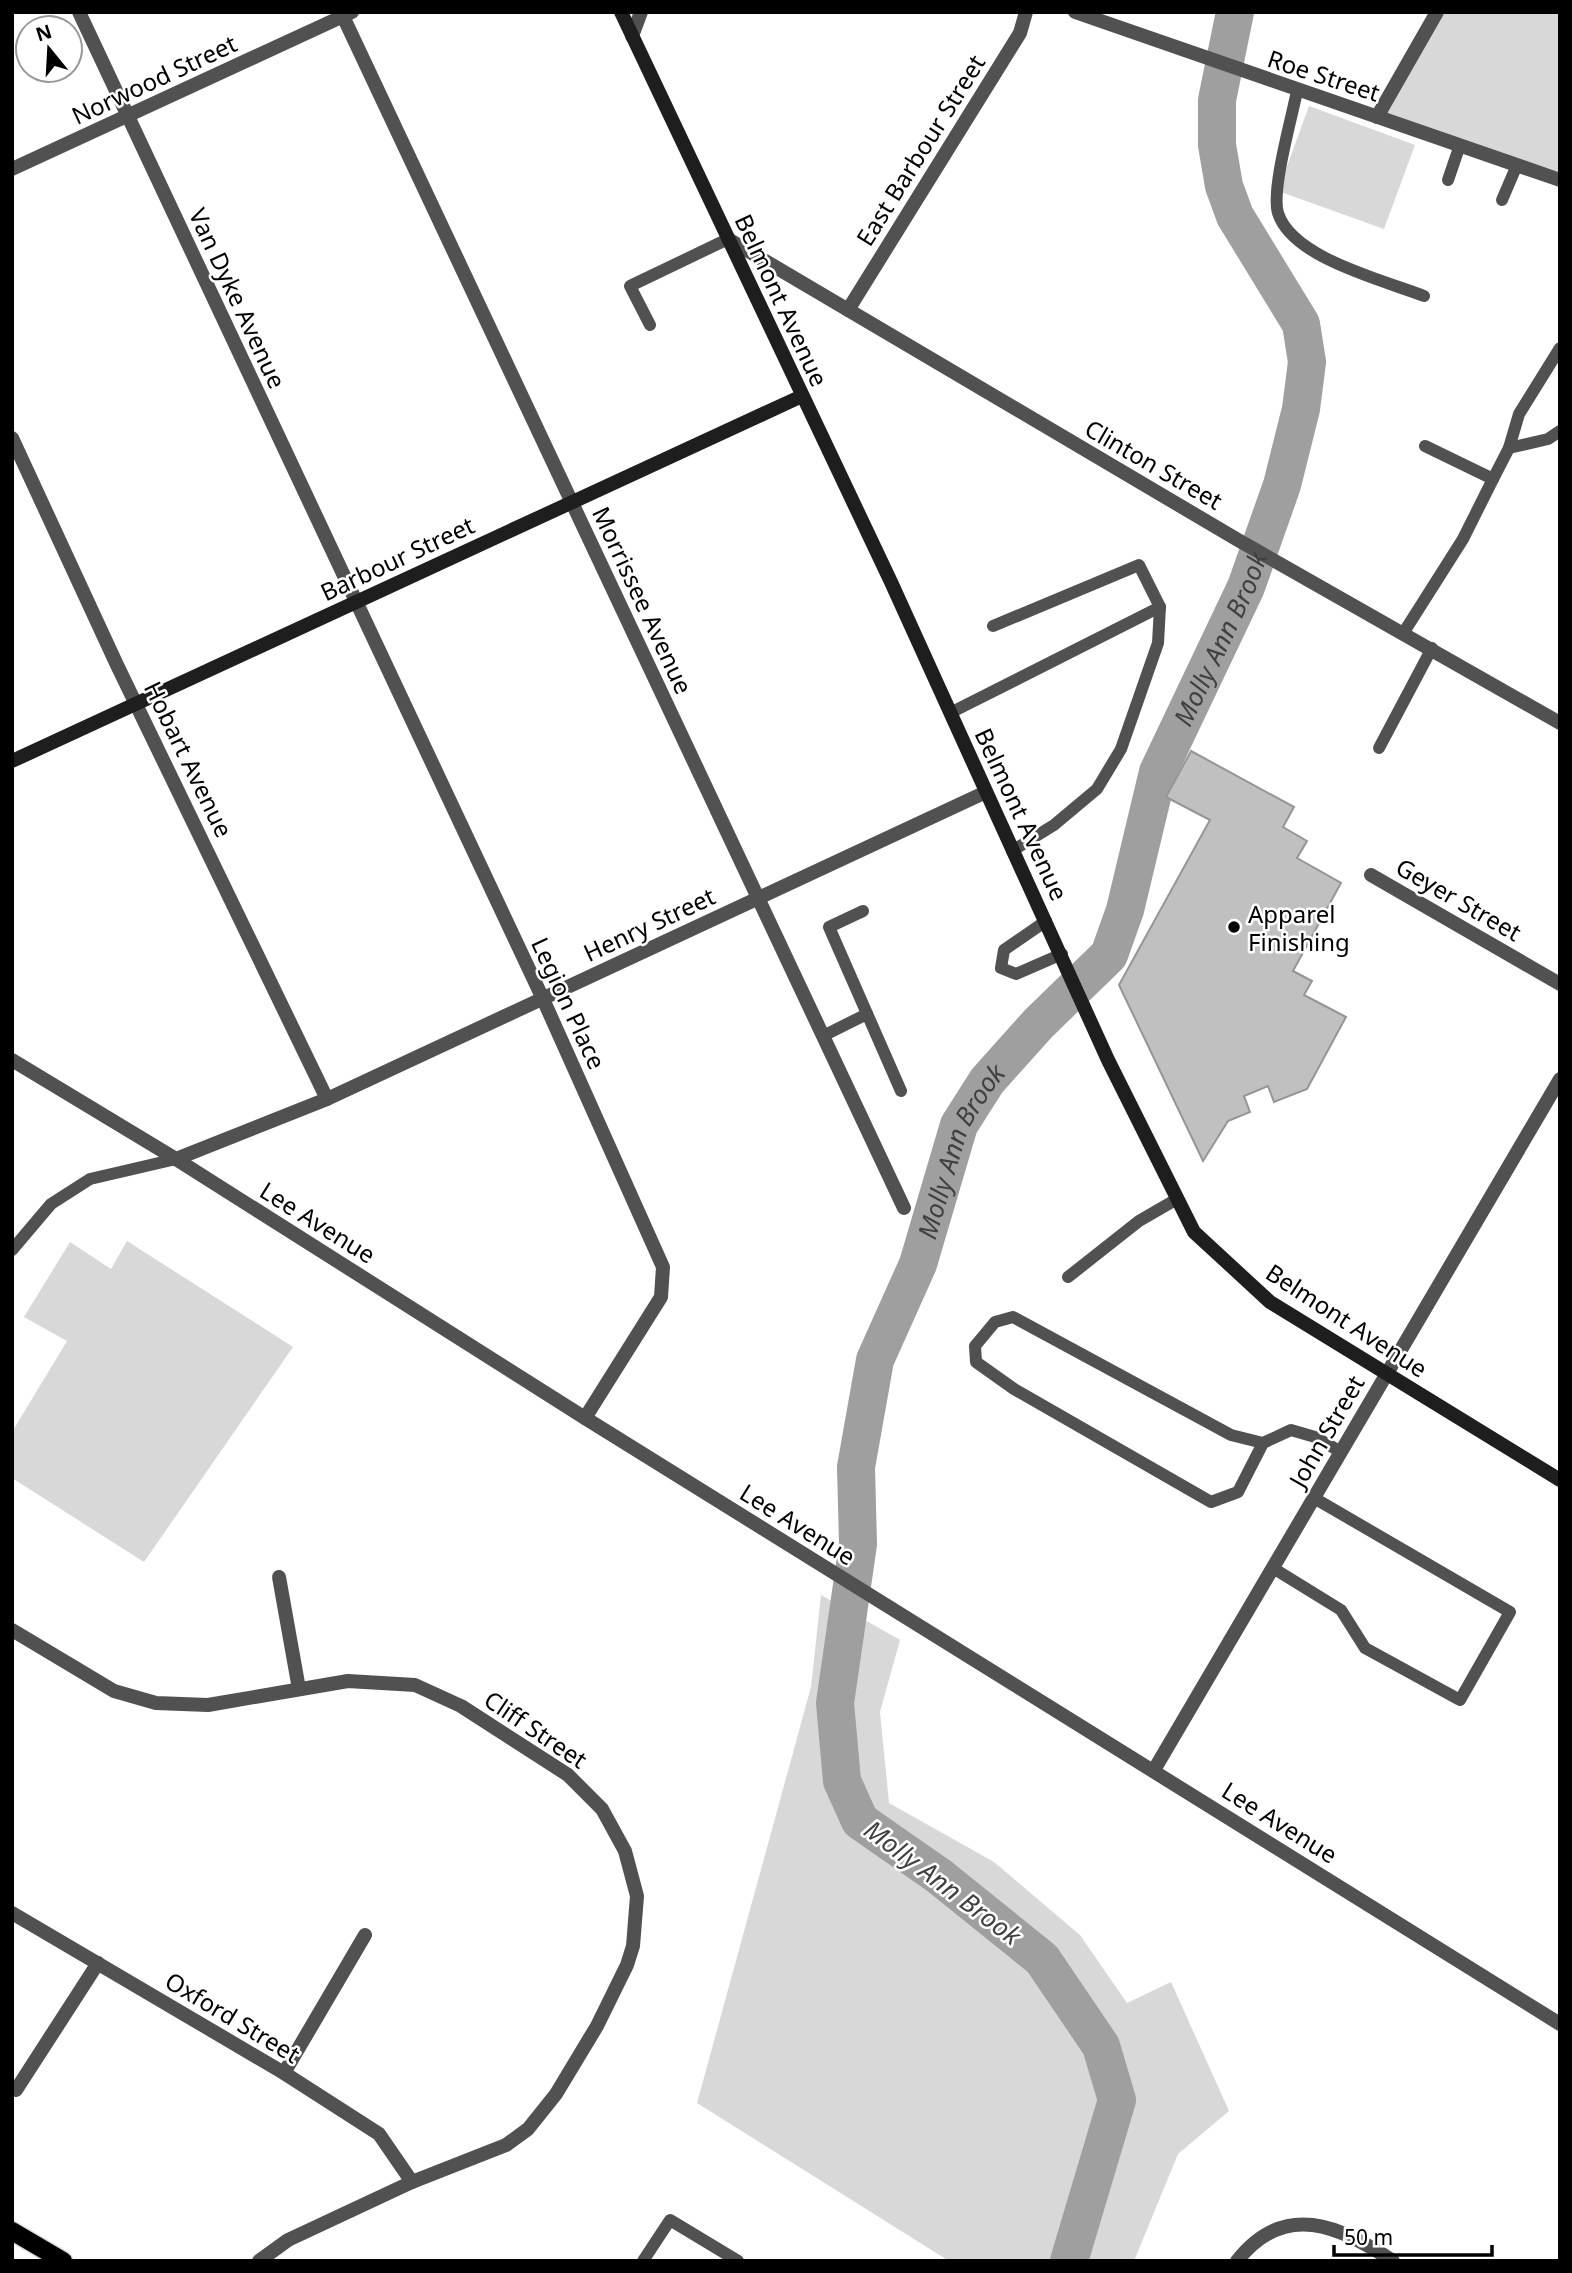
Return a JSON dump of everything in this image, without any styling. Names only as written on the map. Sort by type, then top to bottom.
[{"type":"main road","name":"Belmont Avenue","points":[[621,12],[891,582],[1108,1059],[1194,1232],[1269,1302],[1560,1480]]},
{"type":"main road","name":"Barbour Street","points":[[12,761],[802,396]]},
{"type":"main road","points":[[12,2231],[63,2261]]},
{"type":"street","name":"Van Dyke Avenue","points":[[79,12],[355,603]]},
{"type":"street","points":[[632,36],[640,12]]},
{"type":"street","name":"East Barbour Street","points":[[848,310],[1020,33],[1026,12]]},
{"type":"street","name":"Roe Street","points":[[1075,12],[1262,79],[1560,180]]},
{"type":"street","points":[[1377,117],[1437,12]]},
{"type":"street","name":"Norwood Street","points":[[12,169],[345,14]]},
{"type":"street","name":"Morrissee Avenue","points":[[345,14],[904,1208]]},
{"type":"street","name":"Clinton Street","points":[[728,239],[1238,540],[1560,723]]},
{"type":"street","name":"Hobart Avenue","points":[[12,438],[327,1099]]},
{"type":"street","name":"Legion Place","points":[[355,603],[542,999],[663,1267],[661,1297],[585,1418]]},
{"type":"street","name":"Henry Street","points":[[176,1159],[327,1099],[986,792]]},
{"type":"street","name":"Geyer Street","points":[[1371,875],[1560,984]]},
{"type":"street","name":"Lee Avenue","points":[[12,1060],[176,1159],[585,1418],[1560,2024]]},
{"type":"street","name":"John Street","points":[[1154,1770],[1560,1079]]},
{"type":"street","points":[[279,1577],[299,1689]]},
{"type":"street","name":"Cliff Street","points":[[12,1630],[114,1691],[156,1703],[208,1705],[348,1681],[415,1685],[461,1706],[586,1790],[614,1828],[631,1870],[637,1896],[636,1922],[627,1965],[597,2026],[556,2094],[528,2129],[506,2145],[412,2182],[288,2240],[259,2261]]},
{"type":"street","name":"Oxford Street","points":[[12,1913],[284,2073],[379,2134],[412,2182]]},
{"type":"street","points":[[284,2073],[365,1936]]},
{"type":"street","points":[[16,2090],[98,1963]]},
{"type":"street","points":[[1237,2261],[1257,2239],[1278,2229],[1307,2224],[1338,2229],[1353,2235],[1393,2261]]},
{"type":"lane","points":[[1297,91],[1278,191],[1277,212],[1290,234],[1321,257],[1424,296]]},
{"type":"lane","points":[[1448,180],[1461,145]]},
{"type":"lane","points":[[1502,200],[1517,165]]},
{"type":"lane","points":[[650,325],[630,286],[728,239]]},
{"type":"lane","points":[[1404,632],[1463,539],[1509,448],[1519,414],[1560,348]]},
{"type":"lane","points":[[1509,448],[1548,439],[1560,431]]},
{"type":"lane","points":[[1425,446],[1493,479]]},
{"type":"lane","points":[[993,626],[1139,565],[1160,607],[1158,643],[1121,749],[1097,789],[1054,825],[1012,851]]},
{"type":"lane","points":[[950,713],[1160,607]]},
{"type":"lane","points":[[1378,748],[1432,648]]},
{"type":"lane","points":[[863,911],[830,927],[901,1091]]},
{"type":"lane","points":[[1048,925],[1004,950],[1001,968],[1016,974],[1062,954]]},
{"type":"lane","points":[[823,1036],[867,1014]]},
{"type":"lane","points":[[12,1250],[51,1204],[90,1179],[176,1159]]},
{"type":"lane","points":[[1068,1277],[1139,1221],[1177,1199]]},
{"type":"lane","points":[[1264,1443],[1231,1435],[1013,1317],[995,1322],[975,1346],[976,1362],[1014,1390],[1211,1502],[1238,1492],[1264,1443],[1290,1430],[1315,1437],[1341,1452]]},
{"type":"lane","points":[[1273,1568],[1341,1610],[1365,1648],[1460,1700],[1510,1612],[1314,1498]]},
{"type":"lane","points":[[643,2261],[670,2220],[738,2261]]},
{"type":"shaded area","points":[[1437,12],[1560,12],[1560,181],[1378,115]]},
{"type":"shaded area","points":[[1309,106],[1415,145],[1384,229],[1278,191]]},
{"type":"shaded area","points":[[127,1241],[293,1347],[144,1562],[12,1478],[12,1432],[67,1341],[24,1317],[70,1242],[111,1269]]},
{"type":"shaded area","points":[[821,1595],[900,1640],[880,1712],[889,1803],[994,1862],[1080,1935],[1127,2003],[1171,1982],[1229,2111],[1178,2154],[1134,2261],[949,2261],[697,2103],[811,1687]]},
{"type":"building","name":"Apparel Finishing","points":[[1191,751],[1294,807],[1283,827],[1307,841],[1297,858],[1341,883],[1293,971],[1312,981],[1304,995],[1346,1017],[1307,1089],[1274,1102],[1268,1086],[1244,1096],[1250,1112],[1228,1121],[1203,1161],[1119,985],[1210,820],[1166,797]]},
{"type":"waterway","name":"Molly Ann Brook","points":[[1069,2261],[1117,2100],[1101,2046],[1042,1959],[939,1876],[860,1821],[842,1781],[835,1703],[858,1544],[856,1467],[875,1360],[918,1264],[959,1125],[987,1081],[1038,1024],[1109,955],[1125,910],[1158,772],[1246,587],[1282,485],[1301,409],[1307,362],[1301,324],[1235,216],[1224,186],[1217,145],[1217,100],[1235,12]]},
{"type":"place","name":"Apparel Finishing","points":[[1234,927]]}]
